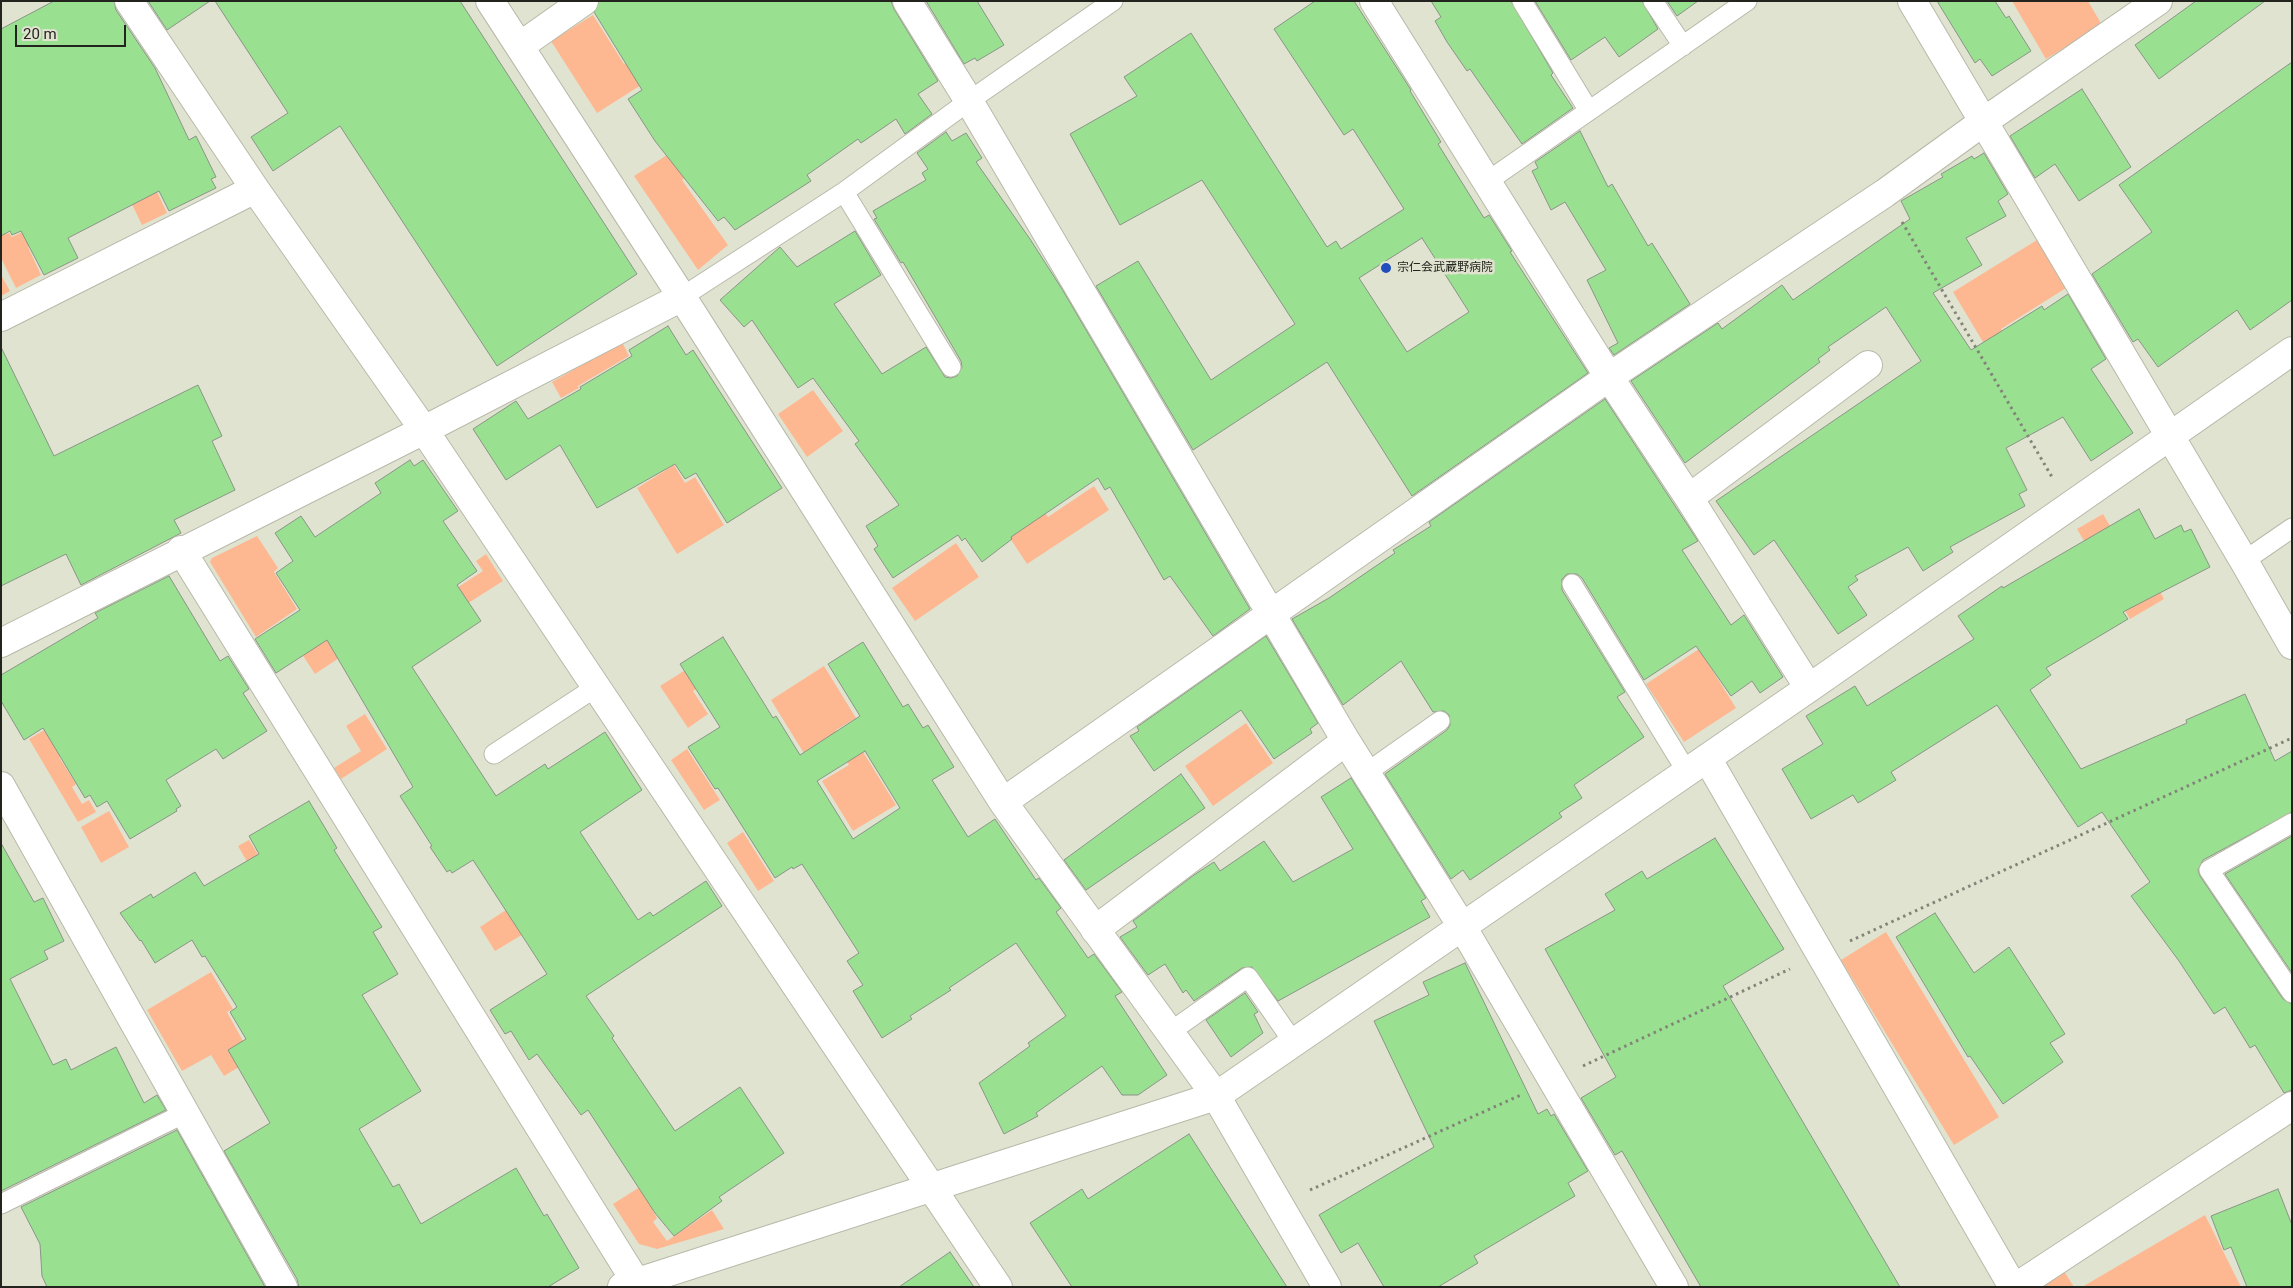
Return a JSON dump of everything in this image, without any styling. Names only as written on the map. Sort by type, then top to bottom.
[{"type":"street","points":[[129,1],[255,189],[424,430],[998,1287]]},
{"type":"street","points":[[490,1],[682,297],[1004,802],[1216,1096],[1280,1204],[1326,1287]]},
{"type":"street","points":[[520,46],[584,1]]},
{"type":"street","points":[[907,1],[969,101],[1346,741],[1463,928],[1674,1287]]},
{"type":"street","points":[[1374,1],[1609,377],[1689,498],[1810,688]]},
{"type":"street","points":[[1912,1],[2292,645]]},
{"type":"street","points":[[1004,802],[1270,613],[1609,377],[1885,193],[1983,122],[2158,1]]},
{"type":"street","points":[[1,317],[255,189]]},
{"type":"street","points":[[1,643],[181,550],[424,430],[682,297]]},
{"type":"street","points":[[181,550],[633,1285],[1216,1096],[1810,688],[2292,351]]},
{"type":"street","points":[[1689,498],[1868,365]]},
{"type":"street","points":[[1095,930],[1346,741]]},
{"type":"street","points":[[1697,765],[1821,954],[2014,1287],[2292,1106]]},
{"type":"street","points":[[1,786],[283,1287]]},
{"type":"lane","points":[[682,297],[844,192],[969,101],[1113,1]]},
{"type":"lane","points":[[1522,1],[1589,110]]},
{"type":"lane","points":[[1653,1],[1683,46]]},
{"type":"lane","points":[[1488,181],[1747,1]]},
{"type":"lane","points":[[844,192],[951,367]]},
{"type":"lane","points":[[2244,561],[2292,528]]},
{"type":"lane","points":[[1572,584],[1697,765]]},
{"type":"lane","points":[[494,754],[596,687]]},
{"type":"lane","points":[[1366,773],[1440,721]]},
{"type":"lane","points":[[2292,823],[2209,870],[2292,993]]},
{"type":"lane","points":[[1170,1032],[1248,978],[1294,1043]]},
{"type":"lane","points":[[1,1204],[185,1114]]},
{"type":"path","points":[[1885,193],[2069,506]]},
{"type":"path","points":[[1280,1204],[1553,1080],[1821,954],[2292,738]]},
{"type":"shaded area","points":[[2012,1],[2088,1],[2102,25],[2046,59]]},
{"type":"shaded area","points":[[593,15],[624,64],[649,48],[679,61],[597,113],[551,41]]},
{"type":"shaded area","points":[[719,122],[731,140],[682,180],[728,245],[698,270],[634,176]]},
{"type":"shaded area","points":[[110,159],[152,181],[167,213],[142,225]]},
{"type":"shaded area","points":[[48,220],[64,229],[28,247],[41,275],[16,288],[1,258],[1,225],[6,234],[9,233],[12,237]]},
{"type":"shaded area","points":[[2037,240],[2066,288],[2001,329],[2026,370],[2007,382],[1953,292]]},
{"type":"shaded area","points":[[1,275],[10,291],[1,296]]},
{"type":"shaded area","points":[[622,342],[629,356],[561,398],[552,382]]},
{"type":"shaded area","points":[[813,390],[843,431],[807,457],[778,414]]},
{"type":"shaded area","points":[[958,459],[1041,507],[1048,517],[1094,486],[1109,510],[1027,564]]},
{"type":"shaded area","points":[[674,465],[685,483],[695,477],[724,525],[677,554],[637,488]]},
{"type":"shaded area","points":[[2103,514],[2130,560],[2139,555],[2164,599],[2130,619],[2077,529]]},
{"type":"shaded area","points":[[257,536],[278,568],[274,572],[297,609],[256,637],[210,562],[212,558]]},
{"type":"shaded area","points":[[956,543],[979,577],[915,621],[892,588]]},
{"type":"shaded area","points":[[486,554],[503,581],[462,607],[449,593],[483,571],[476,561]]},
{"type":"shaded area","points":[[325,630],[342,656],[315,674],[298,648]]},
{"type":"shaded area","points":[[1699,649],[1736,708],[1684,742],[1646,684]]},
{"type":"shaded area","points":[[824,666],[856,718],[836,730],[843,742],[810,763],[771,700]]},
{"type":"shaded area","points":[[687,669],[699,687],[693,691],[708,714],[688,728],[660,686]]},
{"type":"shaded area","points":[[73,713],[89,738],[59,757],[76,784],[72,787],[82,804],[89,800],[96,812],[78,822],[29,739]]},
{"type":"shaded area","points":[[365,714],[387,749],[341,779],[334,768],[361,751],[346,726]]},
{"type":"shaded area","points":[[1246,723],[1273,763],[1213,806],[1185,766]]},
{"type":"shaded area","points":[[855,739],[896,805],[853,831],[822,781],[849,765],[839,749]]},
{"type":"shaded area","points":[[687,749],[720,800],[704,810],[671,760]]},
{"type":"shaded area","points":[[109,811],[129,847],[101,863],[81,827]]},
{"type":"shaded area","points":[[743,832],[774,881],[758,891],[727,843]]},
{"type":"shaded area","points":[[249,840],[262,861],[263,889],[238,846]]},
{"type":"shaded area","points":[[509,908],[525,933],[495,951],[480,927]]},
{"type":"shaded area","points":[[1886,932],[1999,1117],[1954,1145],[1841,960]]},
{"type":"shaded area","points":[[211,972],[233,1009],[227,1012],[243,1041],[249,1061],[224,1076],[211,1055],[182,1071],[147,1010]]},
{"type":"shaded area","points":[[643,1185],[658,1207],[653,1211],[657,1218],[653,1222],[667,1241],[712,1210],[724,1229],[657,1249],[639,1244],[613,1204]]},
{"type":"shaded area","points":[[2205,1215],[2241,1287],[2082,1287]]},
{"type":"shaded area","points":[[2062,1268],[2074,1287],[2042,1287],[2045,1280]]},
{"type":"building","points":[[54,1],[114,1],[116,10],[155,68],[189,140],[196,136],[216,177],[211,179],[216,188],[169,211],[159,191],[68,238],[78,258],[44,275],[21,231],[12,235],[10,231],[1,236],[1,29]]},
{"type":"building","points":[[148,1],[210,1],[167,30]]},
{"type":"building","points":[[215,1],[460,1],[637,274],[497,366],[340,126],[273,171],[251,137],[288,113]]},
{"type":"building","points":[[599,1],[891,1],[938,81],[918,94],[932,114],[905,134],[896,119],[861,143],[858,139],[807,175],[811,181],[735,230],[724,217],[718,221],[655,141],[628,99],[642,90],[594,12]]},
{"type":"building","points":[[926,1],[977,1],[1004,45],[977,61],[975,58],[964,64]]},
{"type":"building","points":[[1315,1],[1354,1],[1411,90],[1441,142],[1438,144],[1484,218],[1489,215],[1512,251],[1510,252],[1588,373],[1412,496],[1327,362],[1193,450],[1096,286],[1138,261],[1211,380],[1295,324],[1202,180],[1120,225],[1070,134],[1137,96],[1124,77],[1191,33],[1327,247],[1336,241],[1341,249],[1404,209],[1353,129],[1344,135],[1274,29]],"holes":[[[1422,238],[1469,312],[1407,352],[1359,278]]]},
{"type":"building","points":[[1431,1],[1511,1],[1553,73],[1551,75],[1573,108],[1522,144],[1470,69],[1467,71],[1447,42],[1435,21],[1441,17]]},
{"type":"building","points":[[1535,1],[1642,1],[1658,29],[1619,57],[1605,37],[1571,60]]},
{"type":"building","points":[[1667,1],[1698,1],[1677,16]]},
{"type":"building","points":[[1937,1],[1995,1],[2006,18],[2009,16],[2031,51],[1992,76],[1980,59],[1975,63]]},
{"type":"building","points":[[2196,1],[2265,1],[2159,79],[2135,45]]},
{"type":"building","points":[[2292,62],[2292,300],[2250,330],[2237,310],[2158,367],[2138,339],[2133,342],[2092,274],[2152,232],[2119,185]]},
{"type":"building","points":[[2082,89],[2131,167],[2079,201],[2055,164],[2035,178],[2010,136]]},
{"type":"building","points":[[1580,131],[1608,187],[1612,184],[1648,246],[1652,243],[1690,304],[1614,355],[1609,348],[1618,343],[1587,280],[1606,270],[1565,202],[1551,210],[1532,171],[1538,168],[1535,162]]},
{"type":"building","points":[[946,132],[952,141],[966,133],[982,158],[976,162],[1030,239],[1062,289],[1250,609],[1213,636],[1170,576],[1164,580],[1110,487],[1105,490],[1098,478],[1011,537],[1012,539],[982,562],[965,538],[962,541],[958,535],[893,578],[874,549],[878,546],[866,526],[899,505],[855,444],[859,441],[813,378],[798,388],[752,320],[744,327],[720,300],[780,247],[797,267],[855,231],[881,275],[834,304],[882,374],[926,347],[945,377],[957,376],[962,367],[961,361],[903,262],[901,263],[874,219],[877,218],[873,211],[926,180],[922,173],[928,169],[917,153]]},
{"type":"building","points":[[1984,153],[2008,194],[1998,201],[2006,216],[1966,238],[1982,265],[1933,293],[1971,350],[2042,306],[2044,310],[2068,294],[2106,359],[2091,369],[2133,433],[2091,461],[2063,417],[2006,448],[2027,490],[2019,494],[2025,506],[1950,547],[1953,552],[1923,571],[1908,547],[1855,576],[1858,580],[1848,587],[1867,615],[1838,634],[1774,540],[1754,555],[1716,501],[1921,361],[1886,307],[1828,347],[1830,350],[1818,359],[1820,362],[1685,463],[1631,381],[1718,323],[1722,329],[1782,285],[1793,300],[1910,219],[1901,201],[1943,177],[1941,174],[1972,156],[1974,159]]},
{"type":"building","points":[[668,326],[686,355],[693,350],[782,488],[727,523],[696,473],[685,479],[675,464],[597,508],[560,445],[506,480],[473,429],[516,401],[528,419],[581,389],[580,387],[632,356],[629,350]]},
{"type":"building","points":[[1,347],[54,456],[198,385],[222,436],[212,441],[235,490],[174,520],[181,533],[81,585],[66,554],[1,586]]},
{"type":"building","points":[[1605,399],[1698,541],[1682,550],[1731,625],[1744,615],[1783,677],[1760,693],[1752,681],[1731,696],[1696,646],[1644,680],[1582,578],[1577,574],[1567,574],[1562,579],[1562,590],[1625,692],[1617,697],[1644,737],[1574,785],[1582,798],[1559,813],[1562,817],[1470,880],[1463,870],[1451,879],[1385,774],[1447,730],[1450,725],[1449,715],[1444,711],[1433,712],[1401,661],[1343,705],[1292,619],[1329,598],[1395,553],[1393,550],[1431,526],[1429,522]]},
{"type":"building","points":[[410,460],[414,466],[423,460],[458,511],[443,521],[477,571],[457,585],[481,621],[412,667],[496,796],[545,764],[548,769],[605,732],[642,790],[580,832],[638,920],[650,912],[653,916],[706,881],[722,906],[586,996],[675,1131],[740,1087],[784,1153],[719,1197],[722,1201],[674,1236],[655,1213],[588,1110],[581,1115],[537,1054],[529,1060],[511,1031],[505,1034],[490,1010],[547,974],[473,860],[452,873],[450,870],[447,872],[430,847],[432,846],[400,796],[413,787],[327,640],[276,673],[255,639],[300,610],[276,573],[293,561],[275,533],[301,516],[315,537],[381,493],[375,483]]},
{"type":"building","points":[[2139,509],[2155,539],[2181,525],[2184,532],[2191,529],[2210,567],[2123,612],[2128,619],[2046,668],[2051,675],[2030,690],[2081,769],[2187,723],[2186,720],[2245,694],[2275,761],[2292,751],[2292,812],[2203,860],[2198,870],[2200,876],[2283,999],[2292,1004],[2292,1090],[2284,1093],[2255,1045],[2250,1048],[2225,1007],[2214,1014],[2179,961],[2131,896],[2150,882],[2102,812],[2078,827],[1997,705],[1891,772],[1896,780],[1858,803],[1853,795],[1811,819],[1782,769],[1823,744],[1806,716],[1855,686],[1867,706],[1974,639],[1958,616],[2002,586],[2003,588]]},
{"type":"building","points":[[169,576],[220,661],[228,656],[249,689],[243,693],[267,731],[223,759],[216,749],[166,780],[181,806],[176,809],[177,811],[130,839],[107,801],[97,807],[90,795],[85,798],[43,728],[24,740],[1,701],[1,675],[98,618],[95,613]]},
{"type":"building","points":[[1266,636],[1318,723],[1310,729],[1312,733],[1274,759],[1241,710],[1154,771],[1130,736],[1139,731],[1137,727]]},
{"type":"building","points":[[723,637],[773,718],[776,716],[800,755],[860,716],[828,664],[863,642],[903,707],[908,704],[923,728],[928,725],[954,767],[932,780],[968,837],[995,819],[1036,880],[1039,878],[1061,908],[1056,912],[1088,958],[1094,954],[1122,992],[1115,996],[1167,1075],[1138,1095],[1122,1095],[1102,1066],[1036,1113],[1038,1116],[1004,1134],[979,1083],[1030,1046],[1028,1043],[1066,1016],[1016,943],[949,988],[951,990],[910,1016],[912,1019],[882,1038],[853,991],[863,985],[847,961],[859,953],[802,864],[793,869],[792,867],[775,878],[718,788],[715,789],[688,747],[720,727],[680,664]],"holes":[[[865,751],[900,808],[853,839],[817,781]]]},
{"type":"building","points":[[1181,774],[1205,808],[1086,890],[1064,860]]},
{"type":"building","points":[[1351,778],[1426,898],[1421,901],[1430,917],[1278,1001],[1252,967],[1242,968],[1194,1001],[1186,990],[1183,993],[1165,964],[1148,975],[1120,937],[1137,927],[1133,921],[1214,862],[1220,871],[1264,841],[1293,882],[1353,849],[1321,797]]},
{"type":"building","points":[[309,801],[337,848],[334,850],[382,927],[373,932],[398,974],[362,995],[421,1091],[359,1129],[393,1187],[399,1184],[421,1224],[516,1168],[544,1216],[547,1214],[579,1268],[548,1287],[299,1287],[297,1279],[224,1151],[270,1123],[228,1050],[246,1039],[230,1012],[237,1007],[205,956],[202,957],[192,940],[155,963],[141,940],[120,913],[151,894],[153,898],[195,872],[204,886],[259,854],[249,836]]},
{"type":"building","points":[[2292,836],[2292,973],[2225,874]]},
{"type":"building","points":[[1715,838],[1784,949],[1723,986],[1900,1287],[1701,1287],[1622,1151],[1615,1155],[1581,1098],[1616,1077],[1545,949],[1615,910],[1605,894],[1642,871],[1647,879]]},
{"type":"building","points":[[1,843],[34,902],[43,898],[64,941],[44,951],[48,959],[10,979],[53,1065],[66,1059],[71,1070],[116,1047],[144,1103],[157,1095],[166,1110],[1,1191]]},
{"type":"building","points":[[1935,913],[1974,973],[2009,947],[2065,1034],[2050,1043],[2063,1062],[2003,1104],[1970,1056],[1968,1057],[1896,937]]},
{"type":"building","points":[[1465,963],[1538,1114],[1547,1109],[1551,1116],[1554,1114],[1588,1171],[1568,1183],[1575,1196],[1474,1256],[1478,1263],[1438,1287],[1384,1287],[1358,1243],[1341,1253],[1319,1215],[1434,1147],[1374,1021],[1429,995],[1423,982]]},
{"type":"building","points":[[1245,993],[1258,1012],[1254,1014],[1263,1033],[1231,1057],[1206,1020]]},
{"type":"building","points":[[177,1130],[265,1287],[47,1287],[42,1276],[40,1244],[21,1207]]},
{"type":"building","points":[[1189,1134],[1287,1287],[1072,1287],[1030,1223],[1082,1189],[1088,1199]]},
{"type":"building","points":[[2278,1189],[2292,1225],[2292,1287],[2247,1287],[2231,1247],[2224,1250],[2211,1216]]},
{"type":"building","points":[[950,1252],[974,1287],[899,1287]]},
{"type":"place","name":"宗仁会武蔵野病院","points":[[1386,268]]}]
